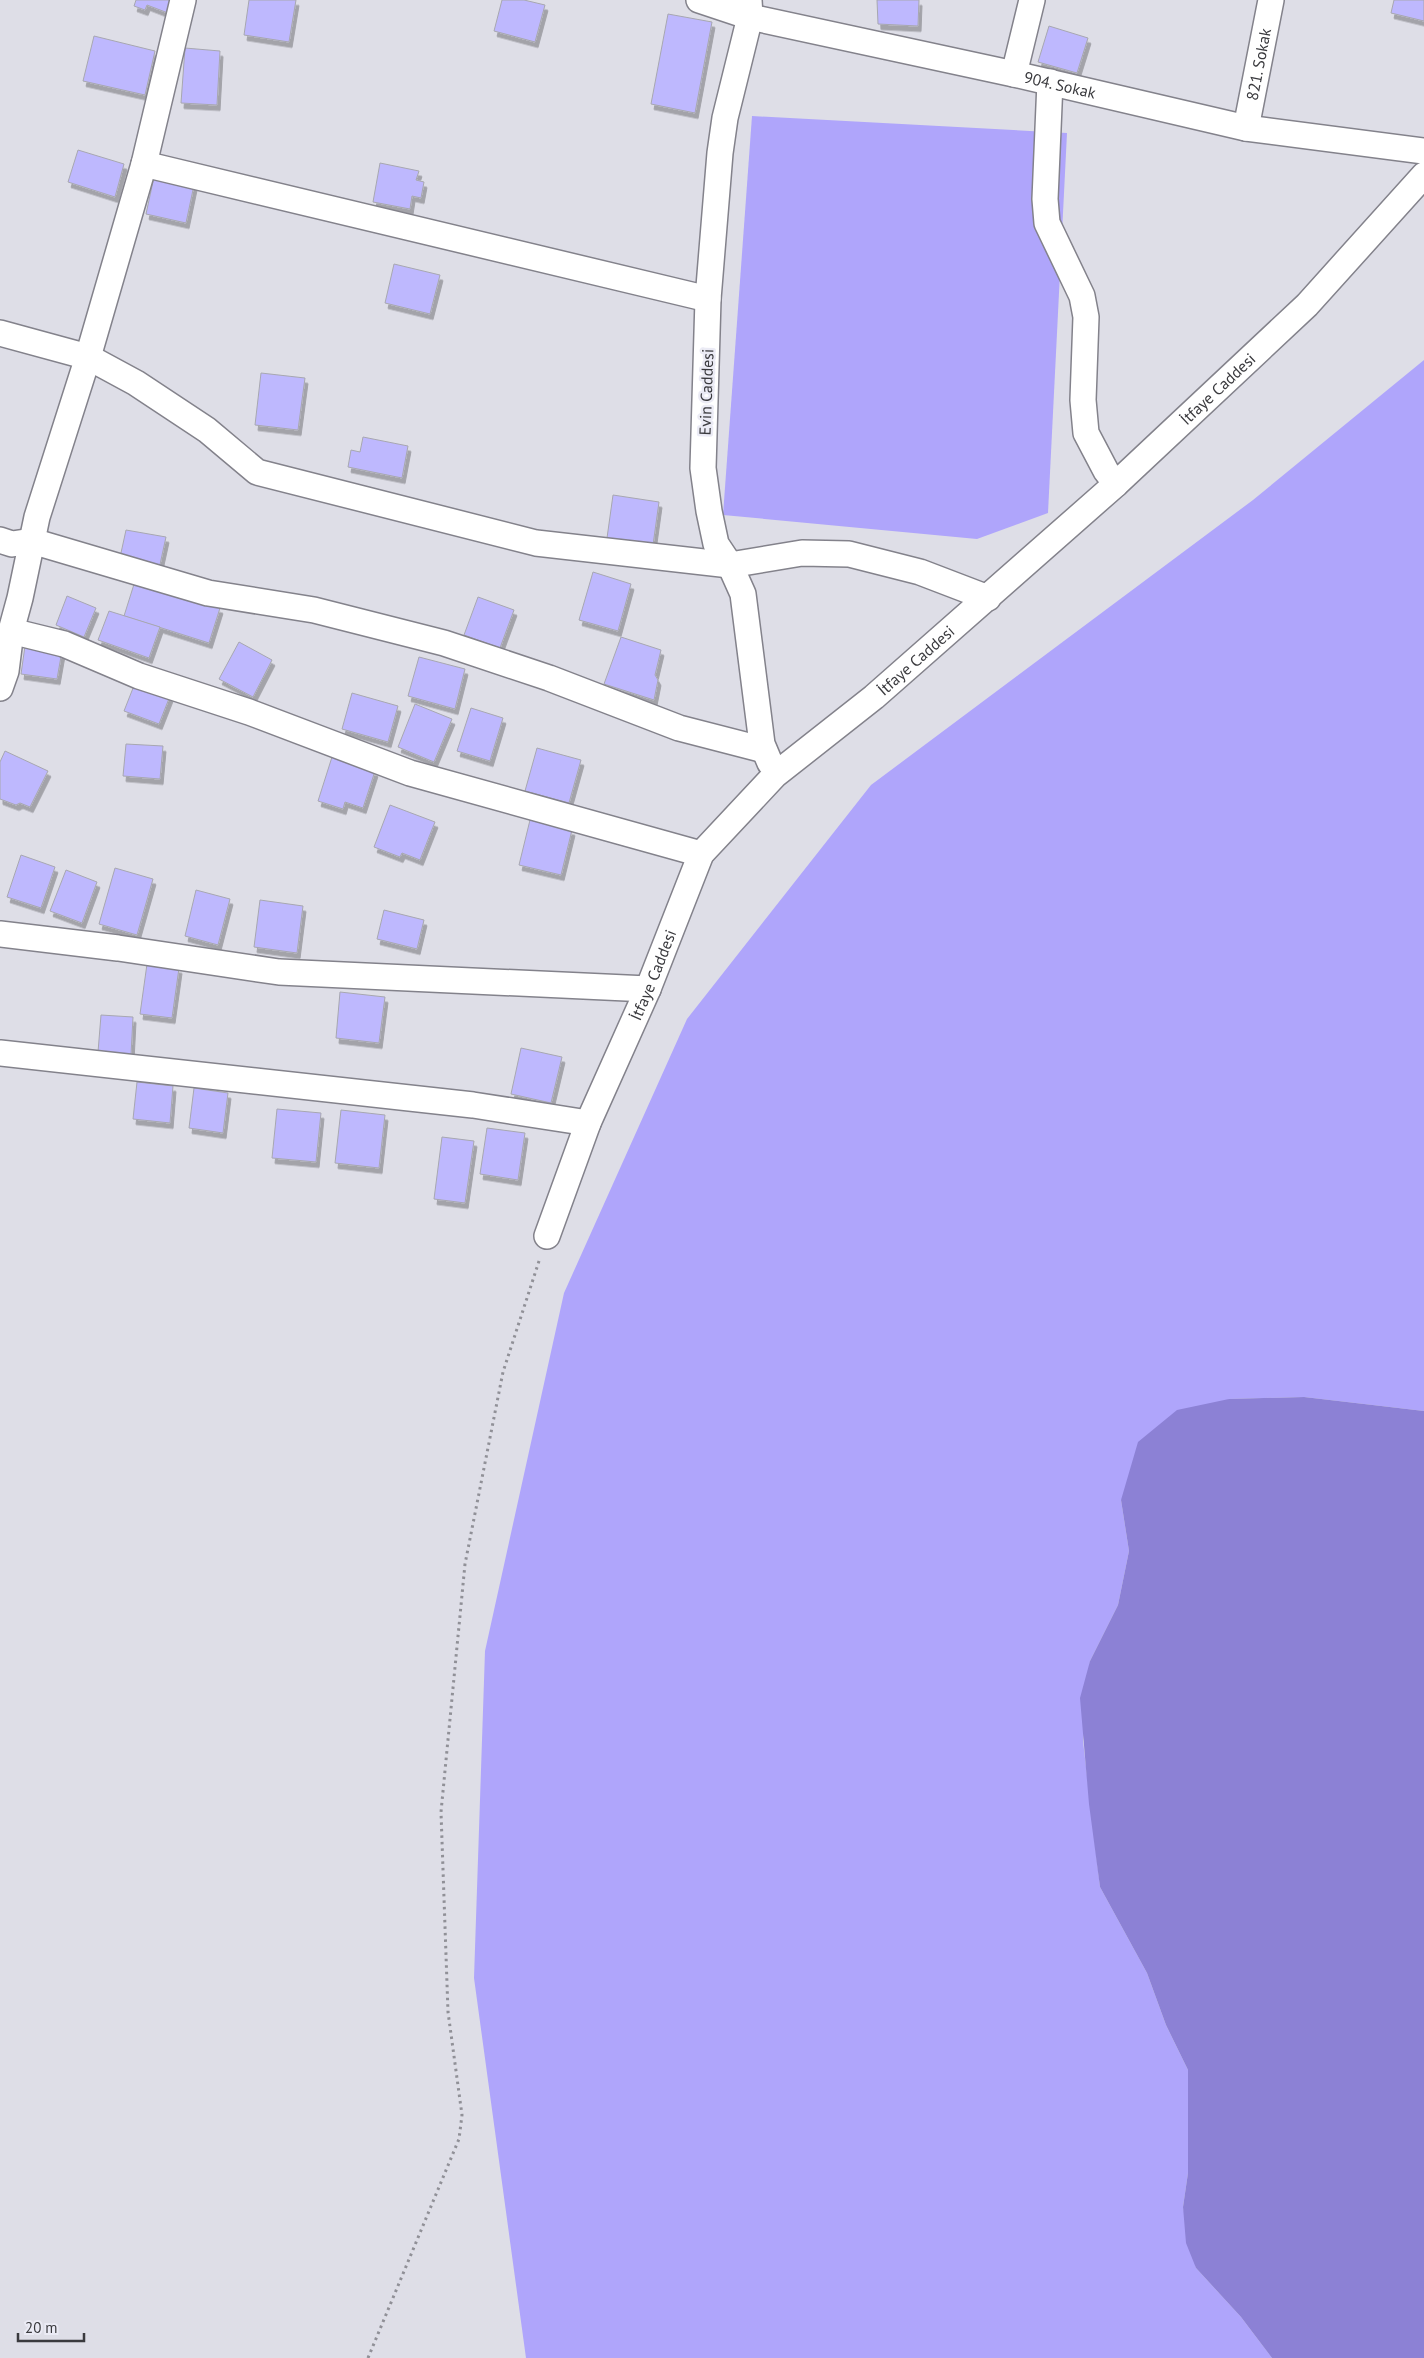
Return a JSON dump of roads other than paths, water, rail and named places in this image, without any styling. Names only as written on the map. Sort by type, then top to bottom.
[{"type":"street","points":[[1,682],[36,517],[88,357],[144,164],[183,0]]},
{"type":"street","name":"904. Sokak","points":[[699,0],[752,6],[1014,74],[1246,128],[1424,151]]},
{"type":"street","points":[[1014,74],[1032,0]]},
{"type":"street","name":"821. Sokak","points":[[1246,128],[1271,0]]},
{"type":"street","name":"Evin Caddesi","points":[[752,6],[725,118],[708,299],[703,468],[716,544],[730,565],[743,594],[764,750],[775,775]]},
{"type":"street","points":[[1050,82],[1045,199],[1047,224],[1082,296],[1086,317],[1083,400],[1086,433],[1106,471],[1116,484]]},
{"type":"street","points":[[144,164],[708,299]]},
{"type":"street","name":"İtfaye Caddesi","points":[[547,1236],[588,1123],[648,989],[701,854],[775,775],[874,697],[988,598],[1116,484],[1307,305],[1424,175]]},
{"type":"street","points":[[0,333],[88,357],[136,383],[207,430],[257,472],[536,542],[730,565],[802,553],[848,554],[920,572],[988,598]]},
{"type":"street","points":[[0,540],[12,544],[32,541],[208,593],[314,610],[444,643],[549,678],[680,728],[764,750]]},
{"type":"street","points":[[11,631],[64,644],[139,676],[249,712],[410,774],[701,854]]},
{"type":"street","points":[[0,934],[118,948],[279,972],[648,989]]},
{"type":"street","points":[[0,1053],[473,1105],[588,1123]]}]
